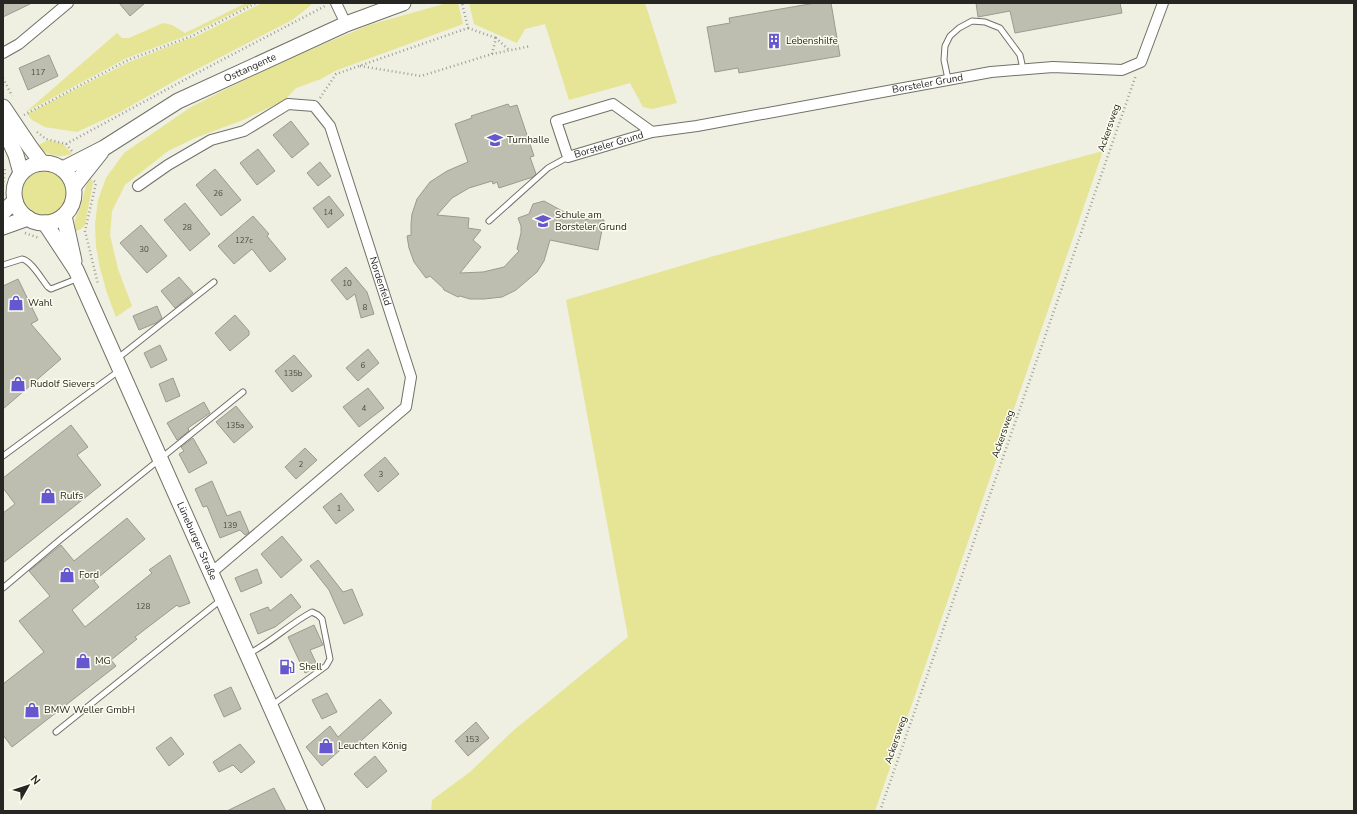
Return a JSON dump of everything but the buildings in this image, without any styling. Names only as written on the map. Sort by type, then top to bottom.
[{"type":"main road","name":"Osttangente","points":[[63,169],[83,165],[104,148],[178,101],[346,24],[403,3]]},
{"type":"main road","points":[[8,103],[30,147],[42,163]]},
{"type":"main road","points":[[3,126],[16,155],[21,173]]},
{"type":"main road","points":[[42,163],[53,164],[63,169],[68,174],[74,186],[74,197],[71,207],[64,216],[52,222],[45,223],[33,221],[28,218],[18,208],[14,195],[16,183],[21,173],[30,166],[42,163]]},
{"type":"main road","name":"Osttangente","points":[[74,186],[83,165]]},
{"type":"main road","points":[[3,212],[15,201]]},
{"type":"main road","name":"Lüneburger Straße","points":[[64,216],[78,274]]},
{"type":"main road","points":[[3,228],[28,218]]},
{"type":"main road","name":"Lüneburger Straße","points":[[45,223],[78,274],[317,811]]},
{"type":"street","points":[[3,53],[19,44],[68,3]]},
{"type":"street","points":[[336,3],[346,24]]},
{"type":"street","points":[[1141,62],[1163,3]]},
{"type":"street","name":"Borsteler Grund","points":[[652,132],[613,104],[556,121],[568,157],[652,132],[697,126],[948,79],[991,72],[1053,67],[1122,70],[1141,62]]},
{"type":"street","points":[[138,186],[168,165],[211,140],[244,131],[288,104],[314,106]]},
{"type":"street","name":"Nordenfeld","points":[[211,573],[406,407],[411,377],[330,126],[314,106]]},
{"type":"lane","points":[[948,79],[944,60],[945,46],[950,36],[959,28],[972,21],[985,22],[1000,28],[1020,55],[1023,69]]},
{"type":"lane","points":[[489,221],[548,168],[568,157]]},
{"type":"lane","points":[[3,266],[25,259],[30,262],[51,289],[78,274]]},
{"type":"lane","points":[[3,456],[118,365],[214,282]]},
{"type":"lane","points":[[3,588],[243,392]]},
{"type":"lane","points":[[56,732],[222,598]]},
{"type":"lane","points":[[247,654],[312,612],[322,619],[330,659],[326,666],[270,706]]},
{"type":"path","points":[[22,116],[128,60],[192,36],[256,3]]},
{"type":"path","points":[[66,144],[331,3]]},
{"type":"path","points":[[462,3],[468,28]]},
{"type":"path","points":[[314,106],[336,74],[468,28],[496,38],[510,50]]},
{"type":"path","points":[[492,54],[496,38]]},
{"type":"path","points":[[359,66],[421,76],[492,54],[531,46]]},
{"type":"path","name":"Ackersweg","points":[[880,811],[1141,62]]},
{"type":"path","points":[[3,78],[8,103]]},
{"type":"path","points":[[19,110],[24,120]]},
{"type":"path","points":[[35,130],[46,139],[66,144],[96,183],[85,230]]},
{"type":"path","points":[[3,186],[6,165]]},
{"type":"shaded area","points":[[246,3],[253,3],[191,34],[127,58],[26,112],[117,33],[122,38],[129,38],[163,23],[172,25],[185,33]]},
{"type":"shaded area","points":[[262,3],[312,3],[292,20],[178,79],[120,112],[77,132],[45,127],[32,120],[27,114],[129,62],[195,37]]},
{"type":"shaded area","points":[[447,3],[458,3],[463,24],[335,71],[321,79],[296,88],[285,100],[243,120],[195,138],[168,151],[125,185],[112,211],[110,235],[118,269],[132,306],[116,317],[100,268],[96,247],[95,224],[98,200],[106,178],[124,153],[191,107],[274,65],[369,25]]},
{"type":"shaded area","points":[[469,3],[645,3],[677,103],[652,109],[643,107],[630,83],[569,100],[545,24],[525,29],[517,43],[474,24]]},
{"type":"shaded area","points":[[48,140],[63,144],[72,154],[62,156],[53,155],[45,152],[37,146]]},
{"type":"shaded area","points":[[1103,151],[875,811],[431,811],[432,800],[470,772],[514,730],[628,637],[566,300],[714,256]]},
{"type":"shaded area","points":[[45,171],[58,175],[64,181],[68,194],[64,207],[58,213],[45,217],[32,213],[26,207],[22,194],[26,181],[32,175]]},
{"type":"shaded area","points":[[91,178],[93,183],[85,225],[81,229],[74,232],[75,220],[86,186]]},
{"type":"place","name":"Lebenshilfe","points":[[774,41]]},
{"type":"place","name":"Turnhalle","points":[[495,140]]},
{"type":"place","name":"Schule am Borsteler Grund","points":[[543,221]]},
{"type":"place","name":"Wahl","points":[[16,303]]},
{"type":"place","name":"Rudolf Sievers","points":[[18,384]]},
{"type":"place","name":"Rulfs","points":[[48,496]]},
{"type":"place","name":"Ford","points":[[67,575]]},
{"type":"place","name":"MG","points":[[83,661]]},
{"type":"place","name":"Shell","points":[[287,667]]},
{"type":"place","name":"BMW Weller GmbH","points":[[32,710]]},
{"type":"place","name":"Leuchten König","points":[[326,746]]}]
